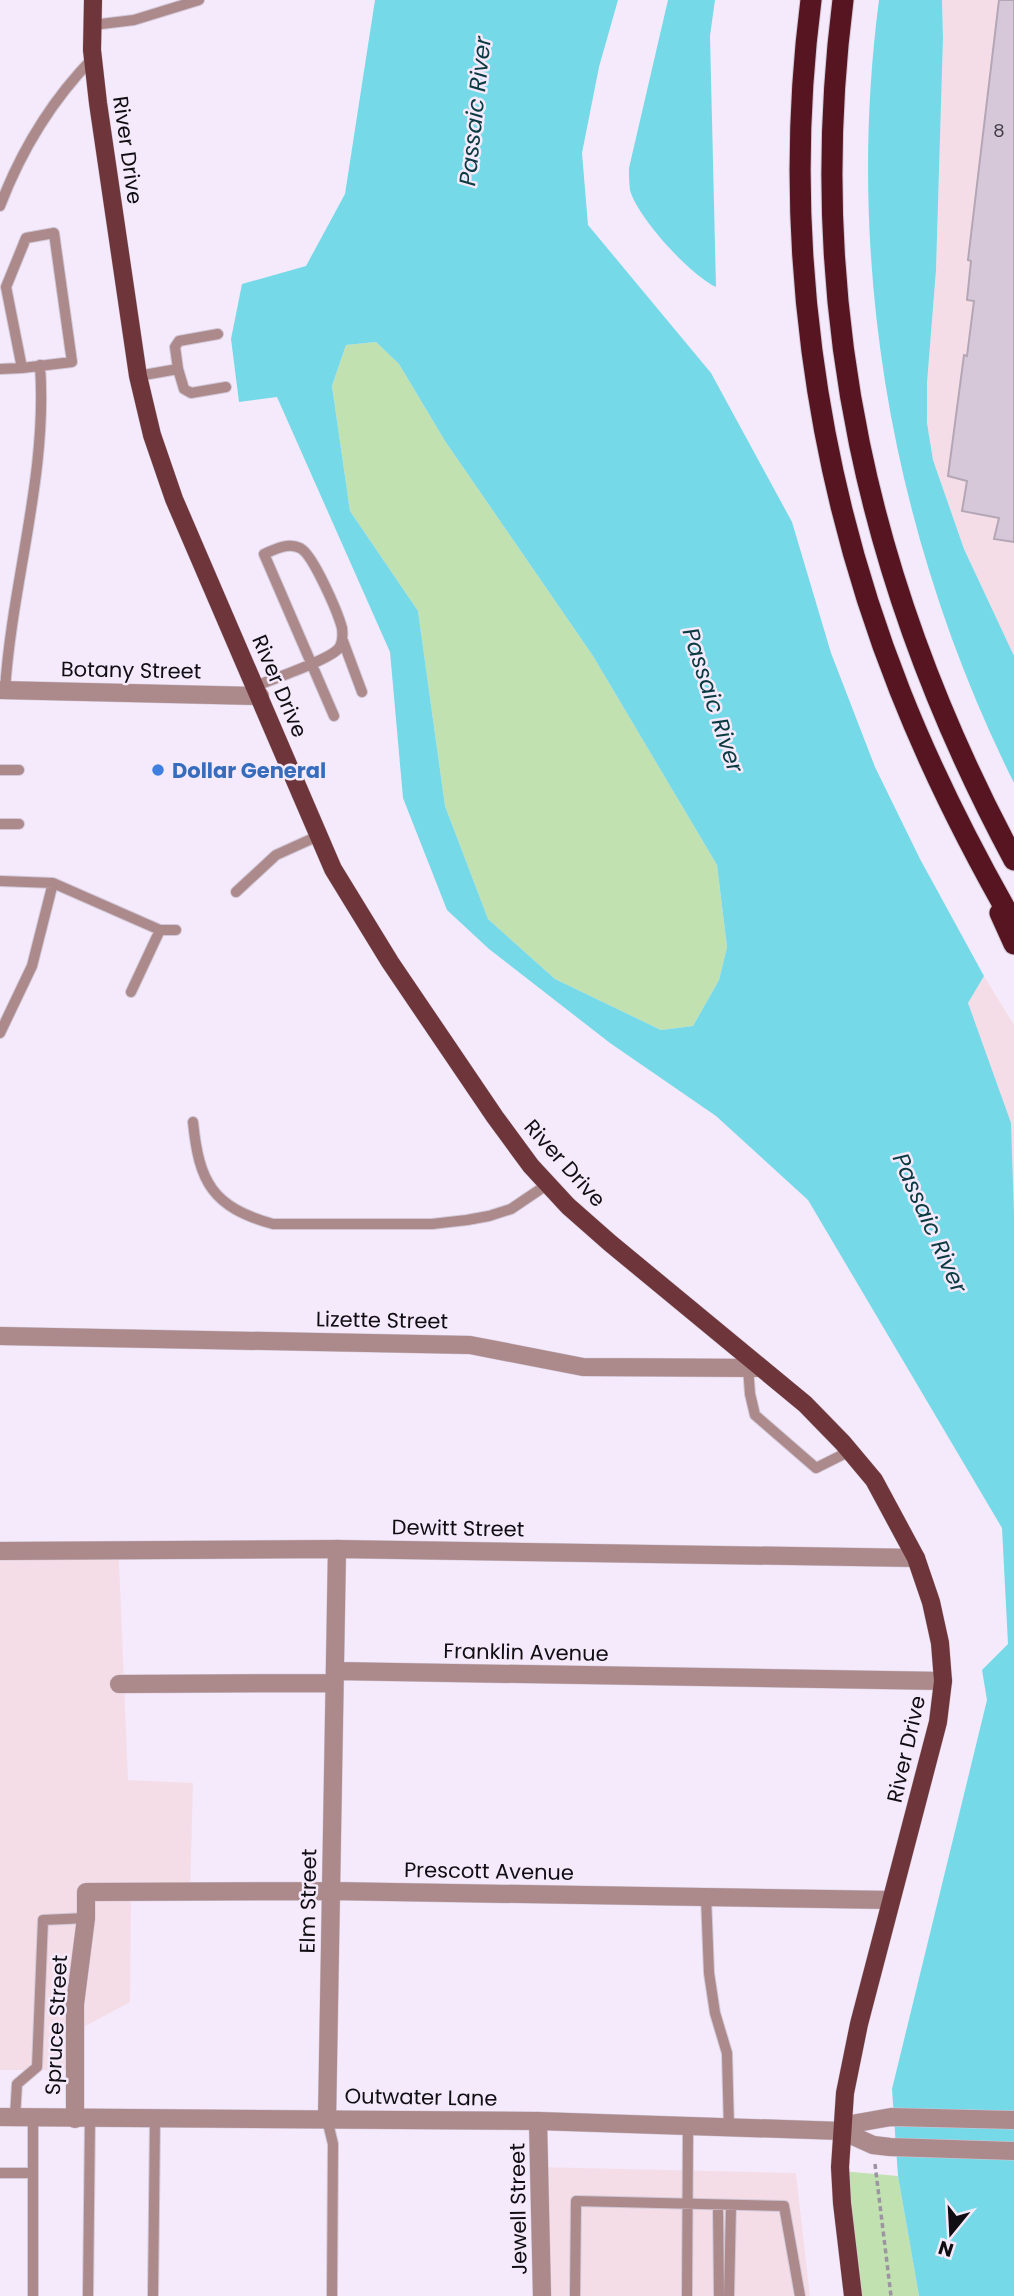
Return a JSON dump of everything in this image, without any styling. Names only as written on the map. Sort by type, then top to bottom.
[{"type":"highway","points":[[811,0],[802,117],[802,224],[810,329],[825,434],[849,537],[880,637],[920,740],[1014,944]]},
{"type":"highway","points":[[843,0],[833,118],[833,223],[841,326],[856,428],[879,529],[909,627],[948,727],[1014,860]]},
{"type":"highway","points":[[996,827],[1014,852]]},
{"type":"highway","points":[[968,841],[1014,924]]},
{"type":"main road","name":"River Drive","points":[[93,0],[93,58],[138,376],[152,435],[174,499],[333,869],[390,962],[495,1118],[548,1184],[568,1206],[754,1368],[805,1404],[874,1480],[916,1558],[931,1602],[940,1643],[943,1681],[938,1722],[852,2058],[842,2132],[842,2203],[853,2296]]},
{"type":"street","name":"Botany Street","points":[[3,690],[258,691]]},
{"type":"street","name":"Lizette Street","points":[[0,1336],[470,1345],[583,1367],[754,1368]]},
{"type":"street","name":"Dewitt Street","points":[[0,1551],[337,1549],[916,1558]]},
{"type":"street","name":"Elm Street","points":[[327,2119],[337,1549]]},
{"type":"street","name":"Franklin Avenue","points":[[119,1684],[335,1677],[943,1681]]},
{"type":"street","name":"Prescott Avenue","points":[[86,1892],[331,1891],[891,1899]]},
{"type":"street","name":"Spruce Street","points":[[82,2118],[75,2004],[86,1918],[86,1892]]},
{"type":"street","name":"Outwater Lane","points":[[16,2117],[538,2121],[842,2132],[882,2146],[1014,2151]]},
{"type":"street","name":"Outwater Lane","points":[[842,2132],[857,2123],[891,2117],[1014,2120]]},
{"type":"street","name":"Jewell Street","points":[[538,2121],[542,2296]]},
{"type":"lane","points":[[93,25],[134,20],[199,0]]},
{"type":"lane","points":[[0,206],[12,175],[46,116],[68,85],[93,58]]},
{"type":"lane","points":[[0,369],[22,368],[72,362],[54,233],[26,238],[6,287],[22,368]]},
{"type":"lane","points":[[218,334],[179,341],[175,347],[178,369],[184,389],[191,393],[226,387]]},
{"type":"lane","points":[[3,690],[40,446],[43,406],[40,365]]},
{"type":"lane","points":[[138,376],[178,369]]},
{"type":"lane","points":[[334,716],[264,554],[286,546],[299,547],[309,555],[342,628],[343,641],[362,692]]},
{"type":"lane","points":[[258,691],[337,652],[343,641]]},
{"type":"lane","points":[[0,771],[19,771]]},
{"type":"lane","points":[[0,824],[19,824]]},
{"type":"lane","points":[[236,891],[276,855],[318,836]]},
{"type":"lane","points":[[0,881],[53,883],[160,930],[176,930]]},
{"type":"lane","points":[[0,1033],[32,966],[53,883]]},
{"type":"lane","points":[[131,992],[160,930]]},
{"type":"lane","points":[[193,1122],[197,1157],[208,1186],[249,1218],[272,1224],[432,1224],[467,1220],[511,1209],[548,1184]]},
{"type":"lane","points":[[754,1368],[750,1394],[755,1415],[816,1468],[850,1451]]},
{"type":"lane","points":[[706,1897],[709,1973],[715,2013],[727,2053],[729,2129]]},
{"type":"lane","points":[[33,2296],[32,2173],[16,2117],[17,2084],[37,2067],[43,1920],[86,1918]]},
{"type":"lane","points":[[82,2118],[88,2296]]},
{"type":"lane","points":[[153,2296],[155,2119]]},
{"type":"lane","points":[[327,2119],[333,2144],[332,2296]]},
{"type":"lane","points":[[687,2296],[688,2127]]},
{"type":"lane","points":[[0,2173],[32,2173]]},
{"type":"lane","points":[[575,2296],[576,2201],[784,2206],[800,2296]]},
{"type":"lane","points":[[718,2206],[719,2296]]},
{"type":"lane","points":[[729,2296],[731,2206]]},
{"type":"path","points":[[882,2146],[891,2296]]},
{"type":"shaded area","points":[[942,0],[1014,0],[1014,656],[964,549],[933,460],[927,423],[927,383],[936,270]]},
{"type":"shaded area","points":[[984,976],[1014,1025],[1014,1216],[968,1003]]},
{"type":"shaded area","points":[[0,1556],[119,1560],[128,1780],[193,1783],[190,1897],[131,1898],[130,2002],[78,2030],[76,2070],[0,2070]]},
{"type":"shaded area","points":[[538,2167],[796,2173],[810,2296],[535,2296]]},
{"type":"green space","points":[[376,342],[399,364],[445,441],[593,656],[717,865],[727,947],[719,980],[693,1026],[661,1030],[555,979],[488,919],[445,806],[418,611],[350,511],[332,386],[346,345]]},
{"type":"green space","points":[[841,2171],[898,2176],[919,2296],[857,2296]]},
{"type":"water","name":"Passaic River","points":[[375,0],[618,0],[599,67],[582,153],[588,225],[711,373],[792,522],[831,653],[875,767],[920,859],[984,976],[968,1003],[1011,1123],[1014,1216],[1014,2296],[919,2296],[898,2176],[892,2089],[987,1700],[982,1670],[1008,1644],[1002,1528],[808,1200],[716,1116],[610,1043],[489,949],[447,910],[403,798],[390,652],[277,397],[239,402],[231,339],[242,284],[306,266],[345,194]],"holes":[[[376,342],[399,364],[445,441],[593,656],[717,865],[727,947],[719,980],[693,1026],[661,1030],[555,979],[488,919],[445,806],[418,611],[350,511],[332,386],[346,345]]]},
{"type":"water","points":[[668,0],[715,0],[710,36],[716,287],[693,271],[666,244],[643,215],[630,190],[629,168]]},
{"type":"water","points":[[879,0],[942,0],[936,270],[927,383],[927,423],[933,460],[964,549],[1014,656],[1014,783],[972,691],[937,597],[909,500],[888,401],[875,302],[868,201],[870,100]]},
{"type":"building","points":[[999,0],[1014,0],[1014,542],[994,539],[999,518],[962,511],[967,481],[948,476],[974,301],[967,300],[971,261],[968,260]]},
{"type":"place","name":"Dollar General","points":[[158,770]]}]
